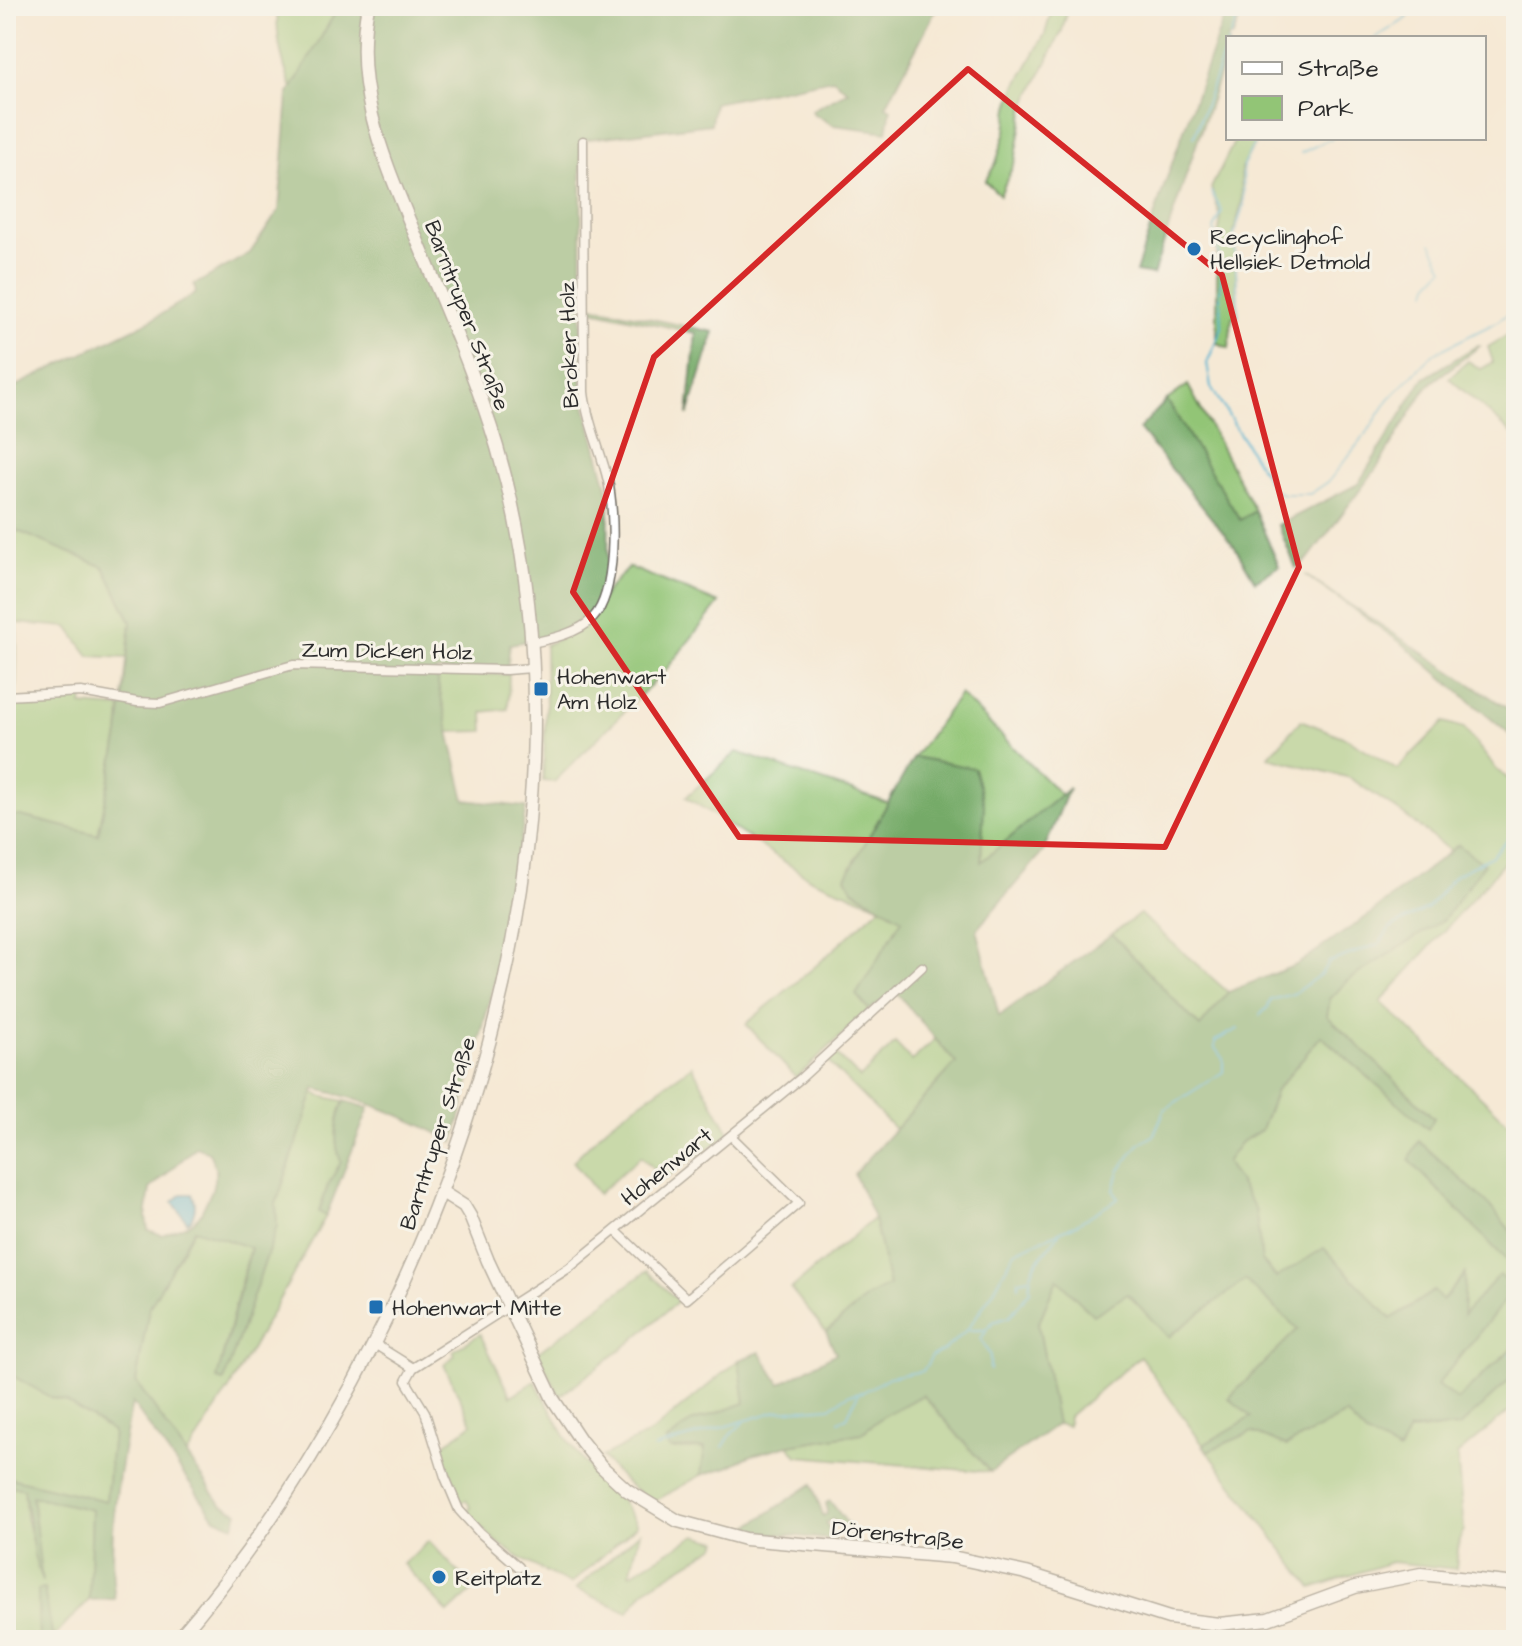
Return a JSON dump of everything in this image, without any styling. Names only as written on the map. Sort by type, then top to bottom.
[{"type":"main road","name":"Barntruper Straße","points":[[177,1640],[225,1581],[303,1472],[341,1407],[428,1230],[484,1060],[512,931],[523,861],[530,781],[533,668],[518,535],[497,447],[478,391],[382,151],[367,100],[363,54],[368,6]]},
{"type":"main road","name":"Dörenstraße","points":[[442,1192],[456,1200],[470,1216],[508,1306],[553,1399],[581,1441],[601,1466],[627,1490],[678,1521],[745,1539],[952,1557],[1026,1573],[1169,1618],[1219,1624],[1268,1619],[1355,1587],[1421,1574],[1516,1584]]},
{"type":"street","name":"Broker Holz","points":[[531,643],[574,630],[593,619],[606,592],[611,563],[610,494],[586,412],[584,392],[583,141]]},
{"type":"street","name":"Zum Dicken Holz","points":[[6,696],[81,692],[160,703],[293,665],[533,668]]},
{"type":"street","name":"Hohenwart","points":[[413,1368],[569,1268],[616,1231],[801,1078],[922,967]]},
{"type":"street","points":[[616,1231],[687,1299],[799,1203],[731,1136]]},
{"type":"street","points":[[373,1343],[413,1368],[406,1381],[425,1412],[455,1503],[479,1532],[519,1567]]},
{"type":"highlighted area","points":[[968,69],[1222,275],[1299,567],[1165,847],[739,837],[573,592],[654,357]]},
{"type":"green space","points":[[278,6],[339,6],[292,89],[280,48]]},
{"type":"green space","points":[[339,6],[938,6],[886,106],[891,109],[887,132],[833,125],[813,113],[812,110],[848,91],[833,79],[714,103],[711,124],[581,140],[582,393],[609,494],[608,563],[604,591],[588,620],[540,639],[510,644],[507,671],[435,671],[465,800],[526,807],[502,951],[454,1142],[387,1110],[315,1089],[276,1204],[277,1226],[224,1381],[217,1379],[251,1248],[194,1229],[149,1308],[136,1382],[221,1504],[238,1512],[234,1526],[215,1518],[132,1403],[113,1526],[115,1599],[89,1600],[92,1510],[32,1496],[42,1582],[34,1555],[24,1489],[6,1485],[6,1477],[106,1501],[113,1432],[65,1401],[52,1398],[6,1372],[6,816],[21,816],[98,835],[119,735],[131,622],[104,567],[6,526],[6,391],[153,319],[196,293],[194,285],[250,253],[279,210],[288,95]],"holes":[[[196,1147],[209,1152],[216,1171],[212,1190],[200,1215],[192,1223],[162,1235],[148,1230],[146,1217],[150,1189]]]},
{"type":"green space","points":[[1053,6],[1069,6],[1062,31],[1025,106],[1015,161],[1000,195],[985,181],[996,163],[1015,88],[1045,34]]},
{"type":"green space","points":[[1228,6],[1245,6],[1233,36],[1226,36],[1226,55],[1153,275],[1136,272]]},
{"type":"green space","points":[[1235,140],[1257,140],[1241,168],[1242,203],[1234,231],[1238,316],[1232,317],[1229,348],[1217,343],[1217,243],[1221,218],[1211,188]]},
{"type":"green space","points":[[587,305],[714,332],[688,415],[696,333],[587,309]]},
{"type":"green space","points":[[1516,330],[1516,437],[1449,378],[1468,361],[1481,369],[1493,362],[1488,347]]},
{"type":"green space","points":[[1478,345],[1432,382],[1422,394],[1379,465],[1308,559],[1296,568],[1278,525],[1358,484],[1423,379]]},
{"type":"green space","points":[[1188,385],[1255,511],[1240,520],[1167,400]]},
{"type":"green space","points":[[1167,400],[1240,520],[1255,511],[1279,566],[1255,581],[1235,547],[1139,429]]},
{"type":"green space","points":[[6,526],[104,567],[131,622],[127,658],[89,656],[68,627],[17,623],[16,691],[6,692]]},
{"type":"green space","points":[[629,567],[719,603],[665,671],[554,782],[543,781],[545,645],[584,628],[608,589]]},
{"type":"green space","points":[[1305,575],[1516,714],[1516,740],[1403,644]]},
{"type":"green space","points":[[509,674],[508,709],[483,712],[484,731],[449,732],[436,676]]},
{"type":"green space","points":[[960,694],[1061,795],[981,863],[984,804],[974,769],[914,757]]},
{"type":"green space","points":[[83,697],[82,705],[121,708],[119,735],[98,835],[21,816],[6,816],[6,704]]},
{"type":"green space","points":[[1301,720],[1348,739],[1397,769],[1444,722],[1464,728],[1497,770],[1511,781],[1516,781],[1516,849],[1381,1002],[1516,1130],[1516,1237],[1487,1203],[1420,1142],[1494,1245],[1516,1270],[1516,1344],[1457,1400],[1437,1385],[1515,1287],[1463,1316],[1464,1275],[1442,1301],[1433,1291],[1391,1319],[1324,1249],[1277,1278],[1262,1261],[1254,1208],[1226,1162],[1240,1143],[1261,1130],[1276,1090],[1321,1035],[1427,1128],[1434,1118],[1327,1016],[1330,999],[1346,981],[1444,919],[1458,845],[1450,851],[1350,778],[1268,757]]},
{"type":"green space","points":[[737,752],[888,803],[846,877],[853,890],[878,905],[811,879],[686,797]]},
{"type":"green space","points":[[914,757],[974,768],[984,804],[981,862],[1069,788],[1043,852],[977,929],[999,1016],[1112,934],[1200,1027],[1228,992],[1296,965],[1369,915],[1458,845],[1484,864],[1444,919],[1347,981],[1330,999],[1327,1016],[1434,1118],[1428,1129],[1321,1036],[1276,1090],[1261,1130],[1240,1143],[1226,1162],[1255,1208],[1262,1261],[1276,1278],[1324,1248],[1391,1319],[1434,1291],[1442,1301],[1465,1274],[1463,1315],[1499,1275],[1516,1287],[1437,1385],[1457,1400],[1516,1344],[1516,1374],[1459,1427],[1409,1430],[1399,1452],[1366,1435],[1346,1414],[1286,1446],[1252,1432],[1207,1451],[1203,1445],[1251,1417],[1229,1398],[1298,1329],[1245,1280],[1168,1337],[1128,1294],[1093,1315],[1057,1279],[1038,1324],[1057,1424],[990,1472],[923,1395],[883,1416],[862,1433],[789,1445],[749,1456],[728,1467],[701,1475],[705,1448],[670,1449],[666,1442],[691,1422],[745,1403],[739,1360],[760,1352],[780,1384],[836,1353],[826,1332],[870,1295],[889,1286],[874,1218],[854,1174],[956,1063],[896,992],[869,1010],[856,995],[902,919],[853,889],[846,877]]},
{"type":"green space","points":[[881,906],[902,919],[857,995],[869,1010],[796,1078],[746,1024]]},
{"type":"green space","points":[[1140,914],[1228,992],[1200,1027],[1112,934]]},
{"type":"green space","points":[[935,1039],[956,1063],[895,1129],[826,1060],[834,1052],[860,1078],[895,1043],[912,1061]]},
{"type":"green space","points":[[692,1066],[730,1134],[664,1179],[641,1156],[598,1194],[573,1161],[612,1122]]},
{"type":"green space","points":[[314,1092],[344,1101],[336,1131],[341,1162],[328,1185],[319,1211],[326,1216],[230,1387],[187,1455],[136,1382],[149,1308],[194,1229],[252,1248],[217,1378],[224,1381],[277,1226],[276,1204]]},
{"type":"green space","points":[[344,1101],[369,1108],[326,1216],[319,1212],[328,1185],[341,1162],[336,1131]]},
{"type":"green space","points":[[1419,1141],[1487,1203],[1516,1237],[1516,1270],[1409,1160]]},
{"type":"green space","points":[[874,1218],[889,1286],[870,1295],[826,1332],[791,1289]]},
{"type":"green space","points":[[647,1271],[678,1301],[631,1342],[560,1396],[537,1353]]},
{"type":"green space","points":[[1057,1279],[1128,1294],[1169,1337],[1245,1279],[1299,1330],[1229,1398],[1252,1417],[1203,1445],[1140,1356],[1069,1416],[1068,1426],[1057,1424],[1038,1324]]},
{"type":"green space","points":[[480,1334],[511,1396],[535,1381],[565,1436],[583,1461],[617,1493],[637,1525],[571,1584],[502,1546],[466,1512],[471,1508],[466,1500],[460,1503],[441,1446],[472,1423],[444,1365],[455,1355],[453,1351]]},
{"type":"green space","points":[[739,1360],[745,1403],[691,1422],[666,1442],[671,1449],[705,1448],[701,1475],[653,1502],[625,1482],[602,1457],[652,1432]]},
{"type":"green space","points":[[6,1372],[52,1398],[65,1401],[113,1432],[106,1501],[6,1477]]},
{"type":"green space","points":[[1516,1374],[1516,1405],[1457,1455],[1464,1530],[1459,1540],[1456,1569],[1391,1562],[1312,1588],[1207,1451],[1252,1432],[1286,1446],[1346,1414],[1366,1435],[1459,1427]]},
{"type":"green space","points":[[923,1395],[990,1472],[797,1456],[789,1445],[862,1433],[883,1416]]},
{"type":"green space","points":[[812,1484],[823,1516],[827,1514],[826,1503],[830,1501],[854,1532],[847,1535],[833,1519],[826,1523],[834,1540],[743,1530]]},
{"type":"green space","points":[[6,1485],[24,1488],[26,1518],[41,1577],[32,1496],[92,1510],[89,1600],[53,1638],[44,1590],[38,1590],[39,1640],[6,1640]]},
{"type":"green space","points":[[640,1532],[630,1574],[696,1535],[718,1541],[716,1546],[646,1589],[628,1612],[576,1589]]},
{"type":"green space","name":"Reitplatz","points":[[429,1541],[474,1589],[448,1613],[403,1564]]},
{"type":"green space","points":[[44,1589],[53,1640],[39,1640],[38,1590]]},
{"type":"water","points":[[182,1194],[192,1194],[195,1201],[194,1213],[187,1222],[173,1202]]},
{"type":"waterway","points":[[1231,36],[1243,6]]},
{"type":"waterway","points":[[1378,36],[1406,19],[1417,6]]},
{"type":"waterway","points":[[1194,137],[1226,48]]},
{"type":"waterway","points":[[1239,318],[1234,235],[1244,205],[1243,165],[1256,140]]},
{"type":"waterway","points":[[1301,153],[1328,140]]},
{"type":"waterway","points":[[1211,192],[1222,211],[1214,229],[1222,274],[1222,327],[1207,363],[1211,387],[1274,490],[1283,494],[1310,494],[1328,482],[1389,399],[1433,354],[1495,323],[1516,308]]},
{"type":"waterway","points":[[1427,291],[1429,284],[1444,268],[1431,243]]},
{"type":"waterway","points":[[1260,1015],[1271,1000],[1293,994],[1321,974],[1329,962],[1379,944],[1390,928],[1428,908],[1454,876],[1492,856],[1516,830]]},
{"type":"waterway","points":[[654,1448],[777,1411],[830,1407],[850,1394],[863,1392],[889,1377],[923,1371],[932,1356],[967,1330],[1015,1252],[1075,1225],[1118,1199],[1114,1190],[1119,1171],[1138,1145],[1153,1136],[1165,1109],[1223,1072],[1223,1059],[1215,1048],[1215,1041],[1238,1029]]},
{"type":"waterway","points":[[968,1330],[986,1330],[993,1322],[1009,1317],[1030,1291],[1034,1266],[1060,1232]]},
{"type":"waterway","points":[[1019,1286],[1019,1280],[1028,1278]]},
{"type":"waterway","points":[[986,1331],[981,1339],[990,1356],[990,1370]]},
{"type":"waterway","points":[[1510,1355],[1516,1348]]},
{"type":"waterway","points":[[839,1421],[847,1417],[858,1394]]},
{"type":"waterway","points":[[723,1447],[745,1421]]},
{"type":"place","name":"Recyclinghof Hellsiek Detmold","points":[[1194,249]]},
{"type":"place","name":"Hohenwart Am Holz","points":[[541,689]]},
{"type":"place","name":"Hohenwart Mitte","points":[[376,1307]]},
{"type":"place","name":"Reitplatz","points":[[439,1577]]}]
